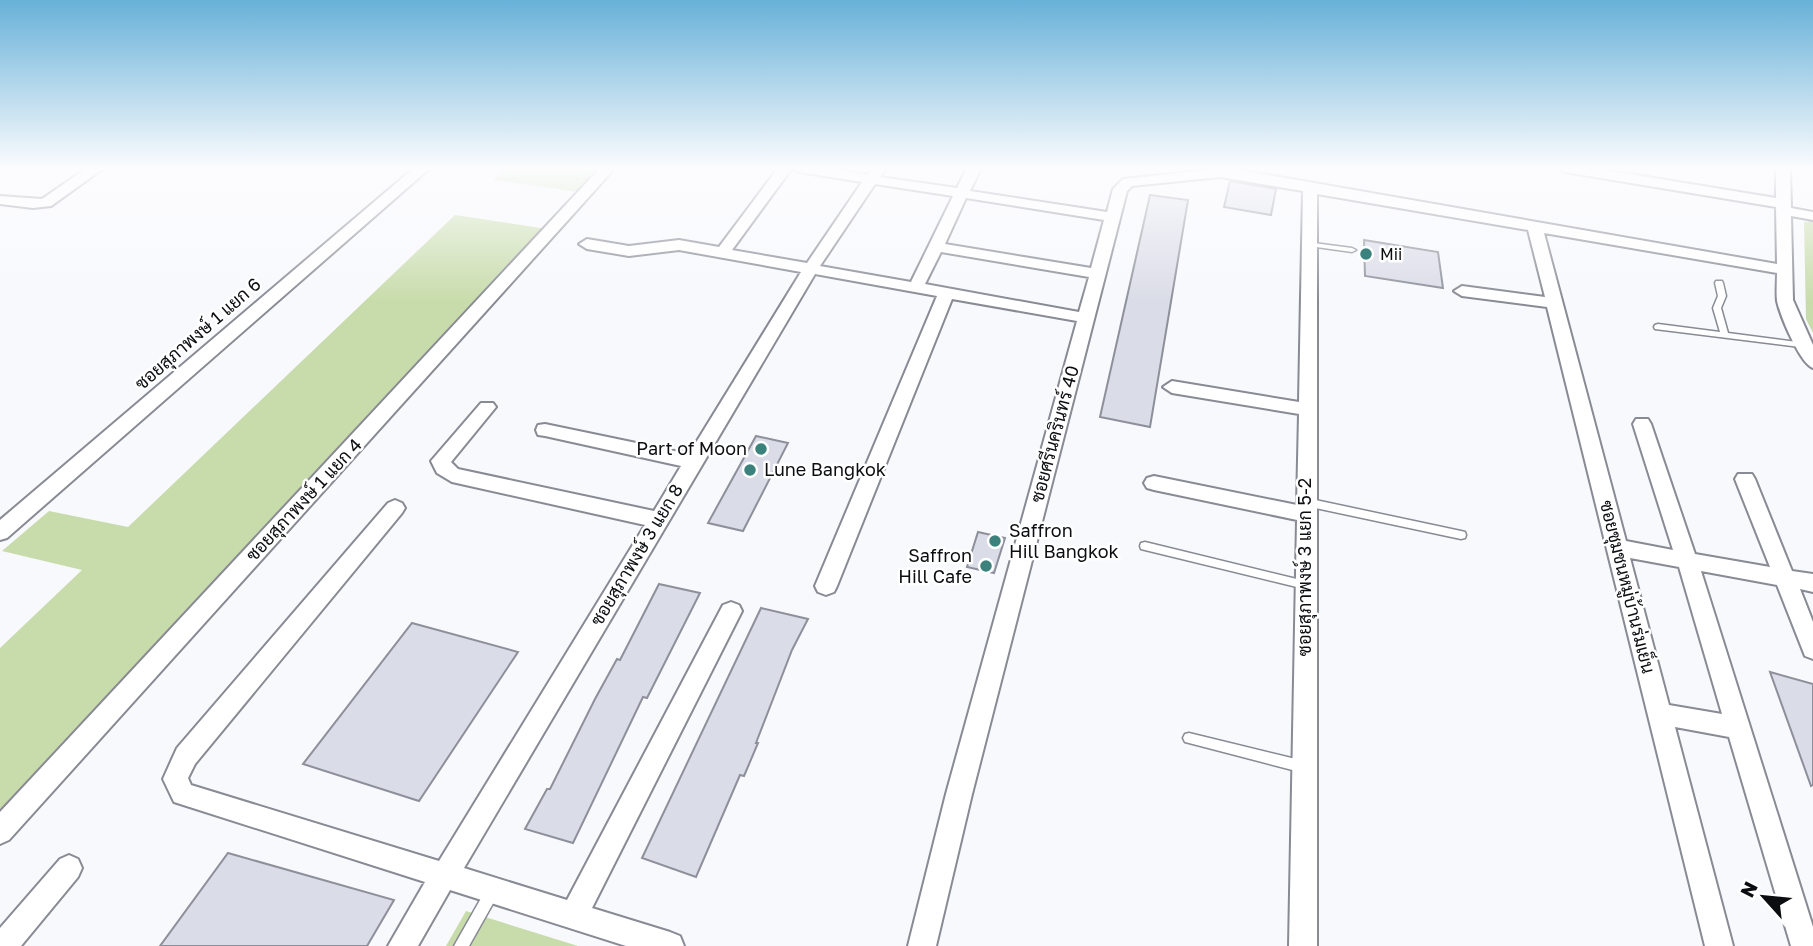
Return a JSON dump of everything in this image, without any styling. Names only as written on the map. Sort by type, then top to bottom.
[{"type":"street","name":"ซอยสุภาพงษ์ 1 แยก 6","points":[[0,532],[372,212]]},
{"type":"street","name":"ซอยสุภาพงษ์ 1 แยก 4","points":[[0,831],[568,212]]},
{"type":"street","points":[[723,252],[752,212]]},
{"type":"street","name":"ซอยสุภาพงษ์ 3 แยก 8","points":[[402,946],[811,268],[849,212]]},
{"type":"street","points":[[916,287],[954,212]]},
{"type":"street","points":[[1082,212],[1112,217]]},
{"type":"street","name":"ซอยศรีนครินทร์ 40","points":[[922,946],[1114,212]]},
{"type":"street","name":"ซอยสุภาพงษ์ 3 แยก 5-2","points":[[1303,946],[1305,508],[1310,212]]},
{"type":"street","name":"ซอยศรีนครินทร์ 40","points":[[1444,212],[1784,270]]},
{"type":"street","points":[[1785,212],[1785,300],[1791,320],[1810,352]]},
{"type":"street","name":"ซอยชุมชนหมู่บ้านร่มเย็น","points":[[1535,228],[1719,946]]},
{"type":"street","points":[[587,244],[629,251],[679,245],[1086,318]]},
{"type":"street","points":[[937,247],[1096,274]]},
{"type":"street","points":[[1462,290],[1555,303]]},
{"type":"street","points":[[826,586],[946,293]]},
{"type":"street","points":[[1172,387],[1307,409]]},
{"type":"street","points":[[487,407],[441,461],[452,475],[659,520]]},
{"type":"street","points":[[1642,424],[1687,560],[1805,946]]},
{"type":"street","points":[[545,430],[693,462]]},
{"type":"street","points":[[1745,479],[1813,649]]},
{"type":"street","points":[[1154,483],[1305,508]]},
{"type":"street","points":[[395,508],[186,755],[175,779],[183,794],[670,946]]},
{"type":"street","points":[[1617,548],[1813,583]]},
{"type":"street","points":[[573,916],[731,611]]},
{"type":"street","points":[[1660,714],[1738,728]]},
{"type":"street","points":[[3,946],[69,868]]},
{"type":"lane","points":[[1310,244],[1352,250]]},
{"type":"lane","points":[[1719,283],[1722,296],[1717,308],[1725,336]]},
{"type":"lane","points":[[1658,327],[1810,352]]},
{"type":"lane","points":[[1305,508],[1461,535]]},
{"type":"lane","points":[[1145,546],[1305,585]]},
{"type":"lane","points":[[1189,738],[1304,767]]},
{"type":"lane","points":[[461,946],[493,891]]},
{"type":"green space","points":[[455,215],[547,229],[0,819],[0,648],[82,570],[2,551],[49,511],[128,527]]},
{"type":"green space","points":[[1813,221],[1813,333],[1806,319],[1804,222]]},
{"type":"green space","points":[[466,911],[578,946],[446,946]]},
{"type":"building","points":[[1146,212],[1186,212],[1150,427],[1100,417]]},
{"type":"building","points":[[1364,240],[1438,252],[1443,288],[1365,276]]},
{"type":"building","points":[[756,436],[788,443],[743,531],[708,523]]},
{"type":"building","points":[[978,532],[1005,538],[994,573],[967,567]]},
{"type":"building","points":[[659,584],[700,593],[647,698],[643,697],[573,843],[525,829],[547,789],[550,789],[595,699],[617,659],[620,660]]},
{"type":"building","points":[[761,608],[808,619],[792,650],[744,776],[740,775],[696,877],[642,858]]},
{"type":"building","points":[[412,623],[518,652],[419,801],[303,764]]},
{"type":"building","points":[[1770,672],[1813,684],[1811,786]]},
{"type":"building","points":[[228,853],[394,900],[367,946],[160,946]]},
{"type":"place","name":"Mii","points":[[1366,254]]},
{"type":"place","name":"Part of Moon","points":[[761,449]]},
{"type":"place","name":"Lune Bangkok","points":[[750,470]]},
{"type":"place","name":"Saffron Hill Bangkok","points":[[995,541]]},
{"type":"place","name":"Saffron Hill Cafe","points":[[986,566]]}]
